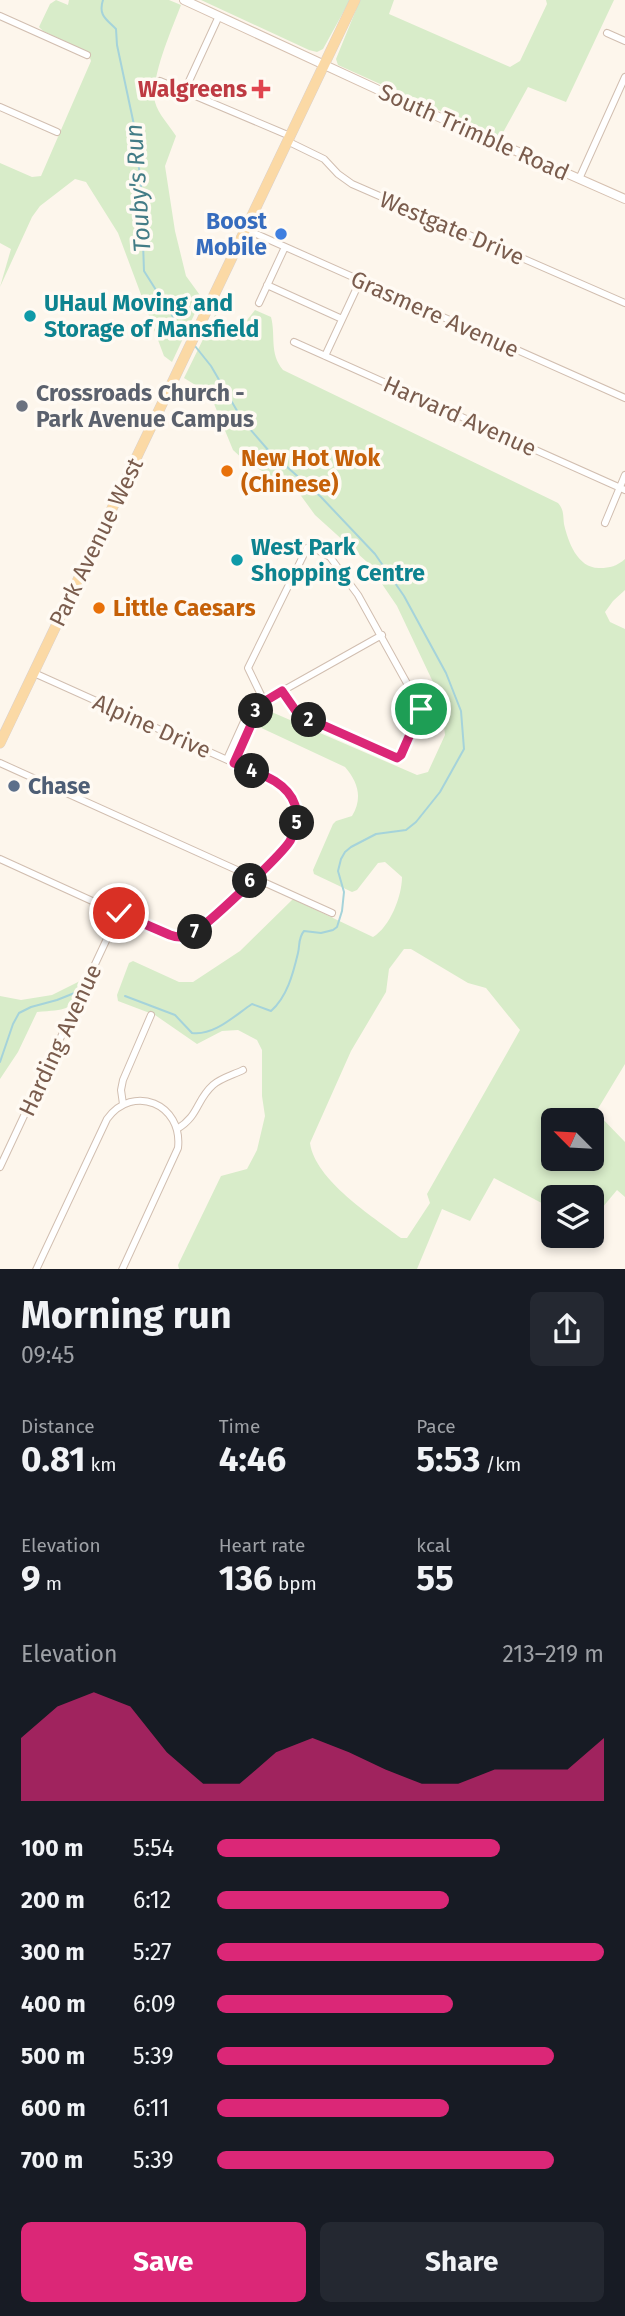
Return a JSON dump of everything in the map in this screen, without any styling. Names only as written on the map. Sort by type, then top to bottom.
[{"type":"main road","name":"South Trimble Road","points":[[184,0],[625,199]]},
{"type":"main road","name":"Park Avenue West","points":[[0,743],[355,0]]},
{"type":"street","points":[[0,16],[87,55]]},
{"type":"street","points":[[184,92],[219,16]]},
{"type":"street","points":[[607,33],[625,41]]},
{"type":"street","points":[[579,179],[625,77]]},
{"type":"street","name":"Westgate Drive","points":[[160,81],[289,139],[324,159],[352,184],[625,303]]},
{"type":"street","points":[[0,107],[57,132]]},
{"type":"street","name":"Grasmere Avenue","points":[[246,229],[625,398]]},
{"type":"street","points":[[259,303],[285,247]]},
{"type":"street","points":[[325,356],[359,281]]},
{"type":"street","points":[[267,285],[342,319]]},
{"type":"street","name":"Harvard Avenue","points":[[294,342],[622,489]]},
{"type":"street","points":[[605,523],[622,489],[625,475]]},
{"type":"street","points":[[264,701],[248,672],[249,665],[310,547],[330,557],[358,595],[421,709],[399,757],[394,757],[298,714],[282,691]]},
{"type":"street","points":[[227,759],[252,708],[382,635]]},
{"type":"street","name":"Alpine Drive","points":[[34,673],[279,784],[292,798],[296,810],[296,828],[287,845],[205,925],[188,936],[176,937],[119,913]]},
{"type":"street","points":[[234,763],[257,706]]},
{"type":"street","points":[[0,764],[332,913]]},
{"type":"street","points":[[0,859],[119,913]]},
{"type":"street","name":"Harding Avenue","points":[[0,1167],[119,913]]},
{"type":"street","points":[[123,1104],[123,1080],[151,1015]]},
{"type":"street","points":[[177,1129],[191,1120],[213,1086],[243,1070]]},
{"type":"street","points":[[36,1269],[111,1113],[123,1104],[136,1101],[154,1103],[170,1114],[179,1141],[176,1155],[122,1269]]},
{"type":"green space","points":[[56,0],[68,5],[69,0],[169,0],[181,5],[159,67],[154,92],[161,115],[176,136],[165,166],[175,231],[186,276],[202,298],[172,362],[164,356],[118,233],[86,182],[75,179],[40,206],[32,217],[0,287],[11,249],[0,243],[0,163],[32,177],[41,176],[91,61],[88,52],[39,27],[50,4]]},
{"type":"green space","points":[[201,0],[350,0],[323,49],[317,52]]},
{"type":"green space","points":[[360,0],[394,0],[389,14],[510,67],[520,61],[547,4],[546,0],[614,0],[566,102],[528,87],[500,138],[338,65],[336,59]]},
{"type":"green space","points":[[255,310],[271,317],[274,351],[283,370],[558,503],[571,546],[586,564],[607,568],[625,559],[625,590],[605,612],[610,622],[625,629],[625,1064],[598,1108],[541,1108],[541,1171],[604,1171],[604,1120],[625,1142],[625,1197],[617,1190],[604,1206],[604,1185],[541,1185],[541,1203],[494,1178],[470,1221],[442,1209],[417,1269],[179,1269],[178,1265],[221,1176],[247,1169],[257,1150],[265,1116],[262,1050],[257,1040],[238,1030],[222,1031],[197,1044],[155,1015],[118,1001],[117,995],[129,963],[133,961],[179,982],[193,982],[240,951],[293,899],[373,937],[390,919],[402,877],[385,862],[378,863],[357,890],[352,892],[314,874],[313,870],[333,824],[352,816],[358,797],[356,784],[345,767],[255,725],[260,714],[267,710],[417,775],[428,772],[445,735],[441,699],[397,606],[367,562],[315,515],[299,493],[245,461],[233,450],[210,394],[184,378],[215,315],[235,327],[244,324]],"holes":[[[404,949],[411,949],[468,983],[486,988],[520,1030],[427,1194],[430,1203],[407,1238],[401,1238],[333,1184],[314,1157],[310,1143],[351,1051],[386,992],[389,969]]]},
{"type":"green space","points":[[80,981],[83,985],[74,1001],[66,1008],[37,1012],[18,1052],[0,1079],[0,996],[21,1000],[52,995]]},
{"type":"waterway","name":"Touby's Run","points":[[103,0],[102,13],[116,29],[134,125],[141,186],[144,271],[189,339]]},
{"type":"waterway","name":"Touby's Run","points":[[125,996],[175,1015],[192,1033],[216,1028],[252,1004],[271,1011],[289,985],[304,931],[321,933],[337,927],[344,892],[338,871],[345,852],[376,834],[406,830],[416,822],[440,792],[464,749],[461,711],[446,673],[404,596],[375,554],[321,497],[269,451],[243,421],[211,366],[195,346]]},
{"type":"waterway","points":[[0,1062],[19,1013],[77,992]]},
{"type":"place","name":"Walgreens","points":[[261,89]]},
{"type":"place","name":"Boost Mobile","points":[[281,234]]},
{"type":"place","name":"UHaul Moving and Storage of Mansfield","points":[[30,316]]},
{"type":"place","name":"Crossroads Church - Park Avenue Campus","points":[[22,406]]},
{"type":"place","name":"New Hot Wok (Chinese)","points":[[227,471]]},
{"type":"place","name":"West Park Shopping Centre","points":[[237,560]]},
{"type":"place","name":"Little Caesars","points":[[99,608]]},
{"type":"place","name":"Chase","points":[[14,786]]},
{"type":"route","points":[[119,913],[176,937],[188,936],[205,925],[287,845],[297,821],[292,798],[274,781],[234,763],[257,706],[261,703],[282,691],[298,714],[397,758],[401,755],[421,709]]}]
